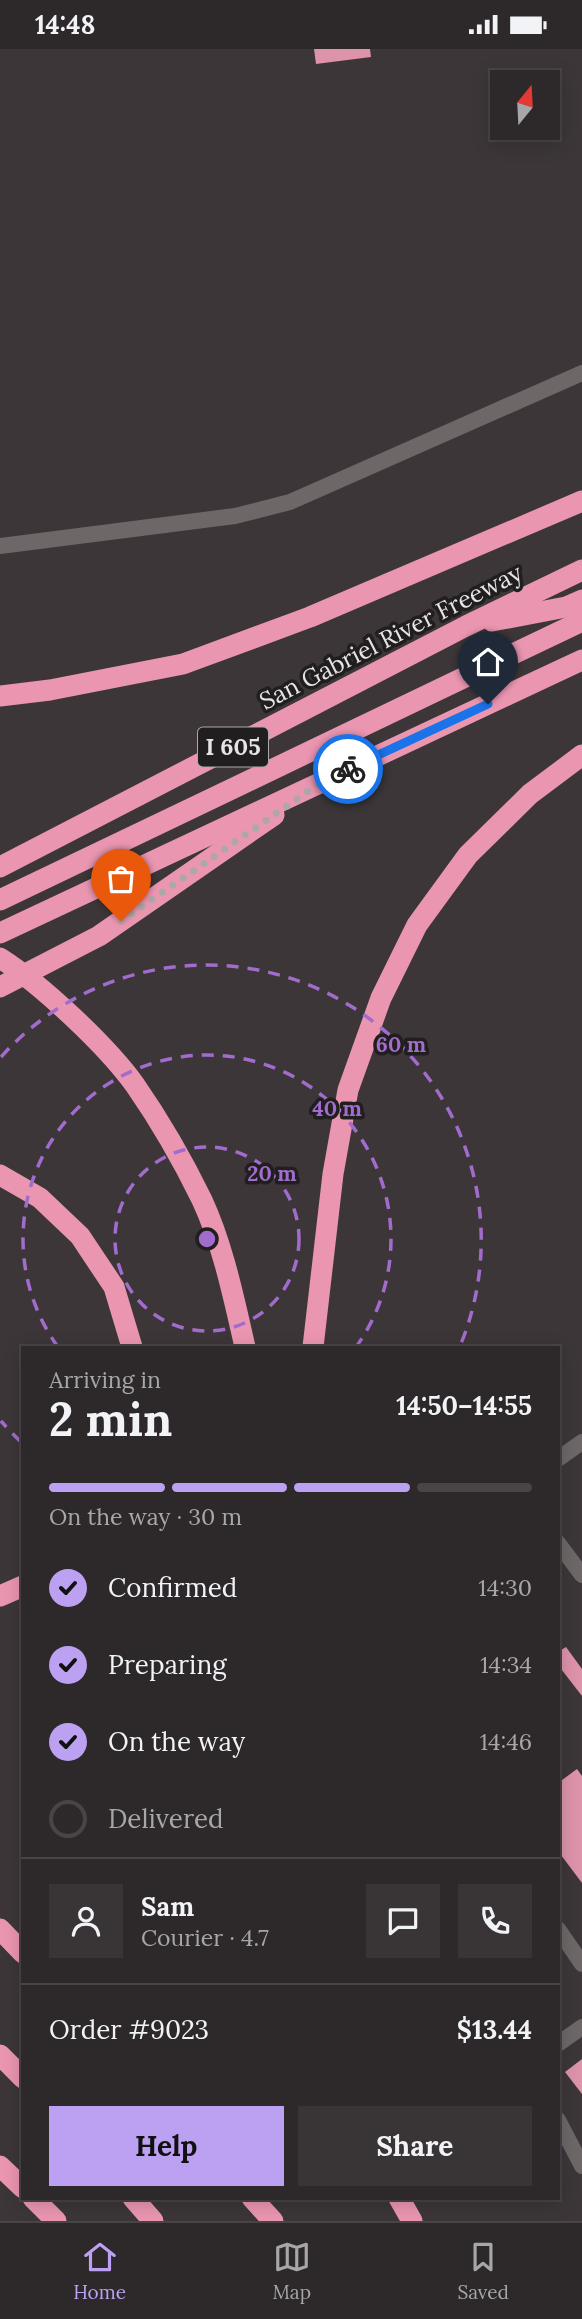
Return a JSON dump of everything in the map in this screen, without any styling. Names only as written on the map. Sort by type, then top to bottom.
[{"type":"highway","points":[[0,696],[50,690],[183,664],[310,617],[582,501]]},
{"type":"highway","name":"San Gabriel River Freeway","points":[[0,867],[582,570]]},
{"type":"highway","points":[[466,627],[566,607],[582,600]]},
{"type":"highway","points":[[0,900],[582,621]]},
{"type":"highway","name":"I 605","points":[[0,933],[582,660]]},
{"type":"highway","points":[[313,1346],[332,1174],[348,1090],[381,998],[417,925],[468,855],[530,794],[582,755]]},
{"type":"highway","points":[[0,987],[99,936],[323,781]]},
{"type":"highway","points":[[0,958],[60,1006],[134,1084],[202,1201],[231,1283],[245,1346]]},
{"type":"highway","points":[[0,1175],[40,1198],[80,1236],[114,1287],[132,1346]]},
{"type":"highway","points":[[0,1596],[21,1587]]},
{"type":"highway","points":[[0,1929],[21,1951]]},
{"type":"highway","points":[[0,2055],[21,2076]]},
{"type":"highway","points":[[0,2166],[21,2186]]},
{"type":"highway","points":[[35,2200],[56,2221]]},
{"type":"highway","points":[[134,2200],[153,2221]]},
{"type":"highway","points":[[254,2200],[273,2221]]},
{"type":"highway","points":[[400,2200],[412,2221]]},
{"type":"lane","points":[[0,546],[235,516],[290,502],[582,373]]},
{"type":"lane","points":[[560,1458],[582,1442]]},
{"type":"lane","points":[[560,1546],[582,1575]]},
{"type":"lane","points":[[560,1932],[582,1964]]},
{"type":"lane","points":[[560,2043],[582,2027]]},
{"type":"lane","points":[[560,2124],[582,2166]]},
{"type":"building","points":[[314,49],[370,49],[371,57],[316,64]]},
{"type":"building","points":[[566,1647],[582,1669],[582,1696],[560,1668],[560,1651]]},
{"type":"building","points":[[577,1769],[582,1776],[582,1883],[560,1854],[560,1782]]},
{"type":"building","points":[[582,2059],[582,2094],[565,2072]]},
{"type":"way so far","points":[[121,921],[323,781],[348,769]]},
{"type":"route","points":[[348,769],[488,704]]}]
